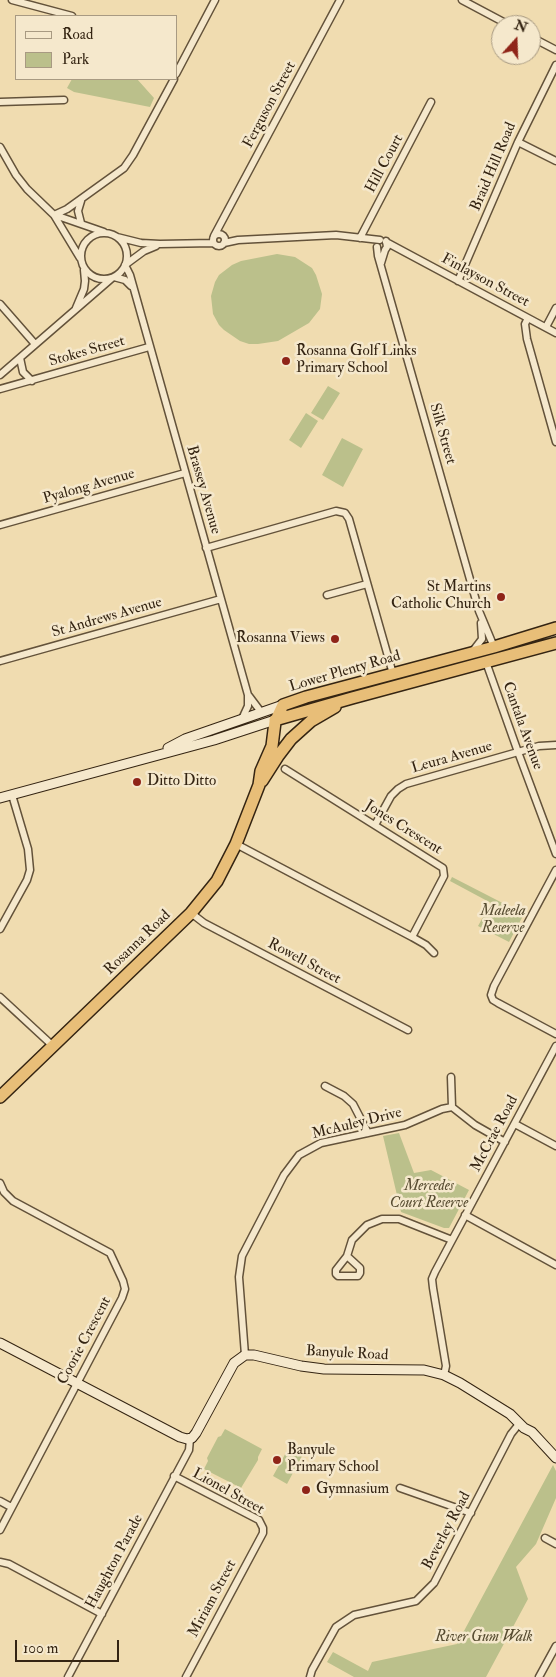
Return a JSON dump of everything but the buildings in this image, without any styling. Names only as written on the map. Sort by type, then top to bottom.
[{"type":"highway","name":"Lower Plenty Road","points":[[284,705],[306,697],[494,647],[556,628]]},
{"type":"highway","name":"Lower Plenty Road","points":[[275,720],[556,643]]},
{"type":"highway","points":[[306,697],[308,704],[319,707]]},
{"type":"highway","name":"Rosanna Road","points":[[259,785],[292,739],[314,719],[352,698]]},
{"type":"highway","name":"Rosanna Road","points":[[0,1097],[191,913],[217,881],[236,844],[259,785],[261,772],[273,741],[275,720],[284,705]]},
{"type":"highway","points":[[284,705],[294,730],[292,739]]},
{"type":"street","points":[[12,0],[68,15]]},
{"type":"street","points":[[178,70],[215,0]]},
{"type":"street","name":"Ferguson Street","points":[[218,239],[223,222],[340,0]]},
{"type":"street","points":[[464,0],[491,15]]},
{"type":"street","points":[[541,42],[556,50]]},
{"type":"street","name":"Braid Hill Road","points":[[458,281],[518,142],[556,65]]},
{"type":"street","points":[[54,215],[66,210],[84,198],[118,174],[130,162],[173,80]]},
{"type":"street","points":[[0,102],[64,100]]},
{"type":"street","name":"Hill Court","points":[[360,238],[431,102]]},
{"type":"street","points":[[518,142],[556,161]]},
{"type":"street","points":[[0,147],[16,175],[27,189],[54,215],[86,270],[92,276],[104,279],[113,277],[126,280],[134,292]]},
{"type":"street","points":[[81,223],[78,208],[84,198]]},
{"type":"street","points":[[54,215],[137,242],[160,244],[201,243],[218,239]]},
{"type":"street","points":[[76,309],[85,286],[85,275],[81,261],[82,249],[87,240],[100,234],[112,235],[122,242],[125,248],[127,254],[125,265]]},
{"type":"street","name":"Finlayson Street","points":[[218,239],[238,240],[336,235],[360,238],[403,252],[556,333]]},
{"type":"street","points":[[0,375],[120,272],[125,265],[146,250],[160,244]]},
{"type":"street","name":"Silk Street","points":[[382,246],[381,264],[479,612],[494,647]]},
{"type":"street","name":"Brassey Avenue","points":[[125,265],[130,275],[248,695],[248,706],[242,719]]},
{"type":"street","points":[[0,304],[35,344]]},
{"type":"street","points":[[546,327],[556,308]]},
{"type":"street","points":[[528,318],[525,326],[527,339],[556,442]]},
{"type":"street","name":"Stokes Street","points":[[0,389],[149,348]]},
{"type":"street","name":"Stokes Street","points":[[20,358],[24,372],[32,381]]},
{"type":"street","name":"Pyalong Avenue","points":[[0,526],[185,473]]},
{"type":"street","points":[[206,548],[339,511],[345,513],[348,516],[394,674]]},
{"type":"street","points":[[327,596],[367,584]]},
{"type":"street","name":"St Andrews Avenue","points":[[0,661],[221,599]]},
{"type":"street","name":"Silk Street","points":[[471,653],[482,639],[479,612]]},
{"type":"street","name":"Cantala Avenue","points":[[486,662],[556,854]]},
{"type":"street","name":"Brassey Avenue","points":[[248,695],[261,712]]},
{"type":"street","name":"Lower Plenty Road","points":[[147,757],[185,740],[284,705]]},
{"type":"street","name":"Lower Plenty Road","points":[[0,798],[214,740],[275,720]]},
{"type":"street","name":"Leura Avenue","points":[[375,824],[391,796],[406,784],[539,746],[556,745]]},
{"type":"street","name":"Jones Crescent","points":[[285,769],[440,865],[444,875],[412,937]]},
{"type":"street","points":[[0,930],[27,880],[30,870],[28,849],[12,795]]},
{"type":"street","points":[[236,844],[426,944],[434,953]]},
{"type":"street","points":[[556,870],[491,993],[495,1002],[556,1034]]},
{"type":"street","name":"Rowell Street","points":[[191,913],[204,923],[408,1030]]},
{"type":"street","points":[[0,997],[53,1046]]},
{"type":"street","name":"McCrae Road","points":[[444,1375],[446,1366],[432,1279],[556,1046]]},
{"type":"street","points":[[451,1077],[452,1107],[475,1125],[505,1142]]},
{"type":"street","points":[[325,1086],[344,1096],[353,1104],[359,1112],[368,1133]]},
{"type":"street","name":"McAuley Drive","points":[[246,1355],[239,1277],[240,1263],[248,1242],[293,1161],[313,1146],[405,1125],[452,1107]]},
{"type":"street","points":[[514,1124],[556,1146]]},
{"type":"street","name":"Coorie Crescent","points":[[0,1183],[4,1192],[13,1200],[110,1253],[124,1281],[125,1289],[0,1530]]},
{"type":"street","points":[[465,1216],[556,1265]]},
{"type":"street","points":[[347,1256],[352,1240],[366,1225],[382,1219],[399,1219],[452,1240]]},
{"type":"street","points":[[0,1343],[187,1439],[196,1433],[234,1363],[246,1355]]},
{"type":"street","name":"Banyule Road","points":[[246,1355],[324,1369],[424,1370],[444,1375],[478,1393],[510,1414],[532,1432],[556,1458]]},
{"type":"street","name":"Beverley Road","points":[[310,1677],[336,1627],[354,1615],[416,1601],[434,1583],[511,1434],[520,1424]]},
{"type":"street","name":"Haughton Parade","points":[[68,1677],[184,1458],[187,1439]]},
{"type":"street","name":"Lionel Street","points":[[174,1476],[259,1520],[263,1528],[262,1533]]},
{"type":"street","points":[[400,1488],[471,1513]]},
{"type":"street","points":[[0,1501],[11,1507]]},
{"type":"street","name":"Miriam Street","points":[[186,1677],[262,1533]]},
{"type":"street","points":[[545,1538],[556,1544]]},
{"type":"street","points":[[0,1562],[9,1564],[102,1614]]},
{"type":"street","points":[[538,1677],[556,1646]]},
{"type":"green space","points":[[71,80],[138,80],[154,98],[150,107],[74,92],[67,88]]},
{"type":"green space","points":[[277,254],[295,257],[312,268],[322,294],[320,309],[309,323],[278,341],[249,344],[240,341],[219,325],[213,314],[211,296],[215,282],[219,275],[232,265],[241,261]]},
{"type":"green space","points":[[328,386],[340,393],[323,420],[311,413]]},
{"type":"green space","points":[[306,413],[318,421],[301,448],[289,440]]},
{"type":"green space","points":[[342,438],[363,449],[343,487],[322,475]]},
{"type":"green space","name":"Maleela Reserve","points":[[452,877],[524,914],[509,942],[478,926],[491,903],[450,881]]},
{"type":"green space","name":"Mercedes Court Reserve","points":[[399,1133],[414,1173],[431,1170],[469,1190],[449,1228],[444,1228],[401,1212],[383,1136]]},
{"type":"green space","points":[[225,1429],[262,1449],[258,1460],[241,1488],[204,1469],[208,1461],[207,1458],[218,1437],[221,1436]]},
{"type":"green space","points":[[288,1449],[302,1456],[287,1484],[273,1476]]},
{"type":"green space","name":"River Gum Walk","points":[[553,1465],[556,1471],[556,1498],[536,1544],[516,1567],[528,1599],[486,1677],[354,1677],[327,1662],[333,1652],[368,1671],[372,1662],[457,1644]]},
{"type":"place","name":"Rosanna Golf Links Primary School","points":[[286,361]]},
{"type":"place","name":"St Martins Catholic Church","points":[[501,597]]},
{"type":"place","name":"Rosanna Views","points":[[335,639]]},
{"type":"place","name":"Ditto Ditto","points":[[137,782]]},
{"type":"place","name":"Banyule Primary School","points":[[277,1460]]},
{"type":"place","name":"Gymnasium","points":[[306,1490]]}]
